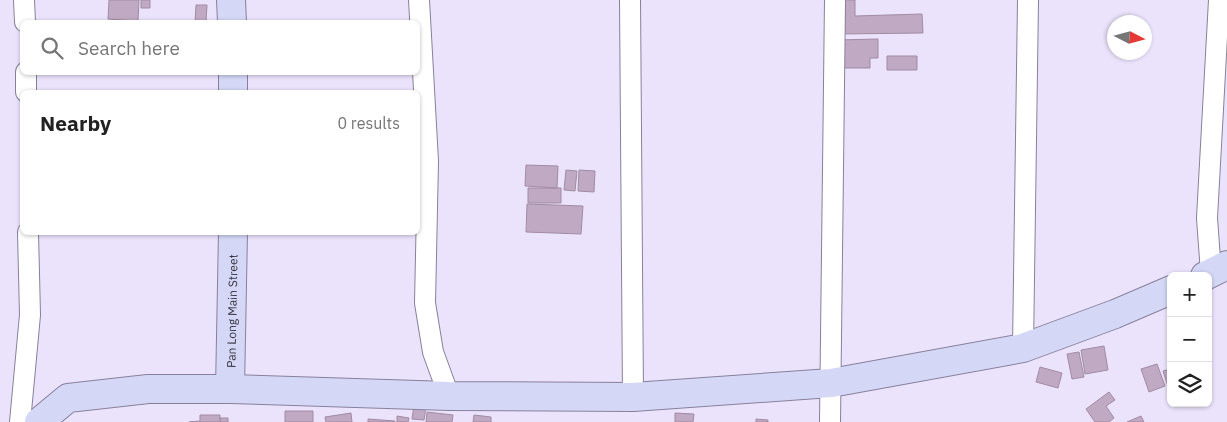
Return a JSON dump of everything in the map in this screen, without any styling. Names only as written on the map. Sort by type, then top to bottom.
[{"type":"street","points":[[24,0],[25,20]]},
{"type":"street","points":[[231,0],[232,20]]},
{"type":"street","points":[[419,0],[428,161],[425,303],[433,352],[449,396]]},
{"type":"street","points":[[630,0],[633,397]]},
{"type":"street","points":[[830,422],[834,0]]},
{"type":"street","points":[[1023,348],[1028,0]]},
{"type":"street","points":[[1214,271],[1207,218],[1219,0]]},
{"type":"street","points":[[26,75],[26,90]]},
{"type":"street","points":[[233,75],[233,90]]},
{"type":"street","points":[[20,422],[30,315],[28,235]]},
{"type":"street","name":"Pan Long Main Street","points":[[230,390],[233,235]]},
{"type":"street","points":[[39,422],[68,398],[148,389],[449,396],[633,397],[831,383],[1023,348],[1115,314],[1167,292]]},
{"type":"building","points":[[109,0],[139,0],[138,20],[108,19]]},
{"type":"building","points":[[141,0],[150,0],[150,8],[141,8]]},
{"type":"building","points":[[839,0],[855,0],[855,16],[922,14],[923,33],[840,34]]},
{"type":"building","points":[[196,5],[207,5],[206,20],[195,20]]},
{"type":"building","points":[[878,39],[878,58],[870,58],[870,68],[840,68],[836,40]]},
{"type":"building","points":[[887,56],[917,56],[917,70],[887,70]]},
{"type":"building","points":[[526,165],[558,166],[557,188],[525,186]]},
{"type":"building","points":[[566,170],[577,171],[575,191],[564,190]]},
{"type":"building","points":[[579,170],[595,171],[594,192],[578,191]]},
{"type":"building","points":[[528,188],[561,188],[561,203],[528,203]]},
{"type":"building","points":[[527,204],[583,206],[581,234],[526,232]]},
{"type":"building","points":[[1104,346],[1108,370],[1085,374],[1081,350]]},
{"type":"building","points":[[1079,352],[1084,377],[1072,379],[1067,354]]},
{"type":"building","points":[[1157,364],[1165,386],[1149,392],[1141,369]]},
{"type":"building","points":[[1040,367],[1062,373],[1058,388],[1036,382]]},
{"type":"building","points":[[1167,370],[1167,384],[1163,371]]},
{"type":"building","points":[[1109,392],[1115,400],[1106,406],[1114,418],[1109,422],[1095,422],[1086,409]]},
{"type":"building","points":[[414,405],[426,407],[424,420],[412,419]]},
{"type":"building","points":[[285,411],[313,411],[313,422],[285,422]]},
{"type":"building","points":[[427,412],[453,415],[452,422],[426,422]]},
{"type":"building","points":[[351,413],[352,422],[326,422],[325,417]]},
{"type":"building","points":[[675,413],[694,414],[693,422],[675,422]]},
{"type":"building","points":[[200,415],[220,415],[220,422],[189,422],[200,421]]},
{"type":"building","points":[[474,415],[491,417],[491,422],[473,422]]},
{"type":"building","points":[[397,416],[409,418],[408,422],[397,422]]},
{"type":"building","points":[[1141,416],[1144,422],[1127,422]]},
{"type":"building","points":[[220,418],[228,418],[228,422],[221,422]]},
{"type":"building","points":[[368,419],[395,421],[395,422],[368,422]]},
{"type":"building","points":[[756,419],[768,420],[768,422],[756,422]]}]
